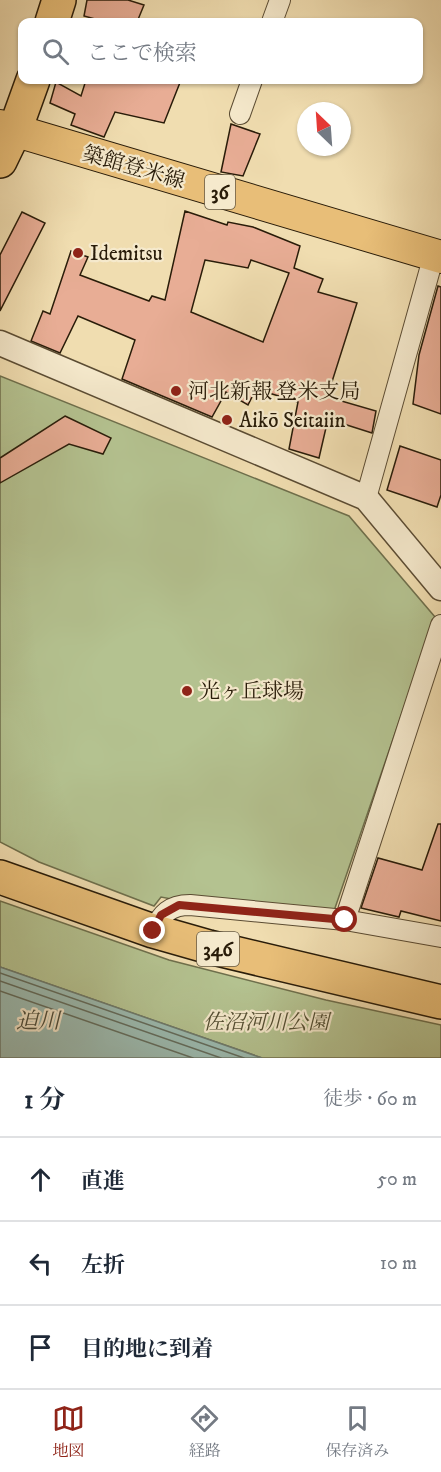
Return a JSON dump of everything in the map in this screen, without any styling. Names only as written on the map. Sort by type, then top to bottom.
[{"type":"highway","points":[[53,18],[59,0]]},
{"type":"highway","points":[[0,161],[8,128],[31,84]]},
{"type":"highway","name":"346","points":[[0,877],[153,931],[280,966],[441,1002]]},
{"type":"main road","name":"築館登米線","points":[[8,128],[437,256]]},
{"type":"street","points":[[273,18],[280,0]]},
{"type":"street","points":[[240,114],[251,84]]},
{"type":"street","points":[[366,498],[437,256]]},
{"type":"street","points":[[0,343],[366,498],[441,588]]},
{"type":"street","points":[[345,920],[441,625]]},
{"type":"street","points":[[153,931],[161,915],[179,905],[345,920],[441,937]]},
{"type":"green space","name":"光ヶ丘球場","points":[[0,376],[349,516],[435,617],[335,908],[317,926],[161,897],[154,906],[39,862],[0,842]]},
{"type":"green space","name":"佐沼河川公園","points":[[0,901],[169,960],[326,1000],[441,1025],[441,1058],[262,1058],[0,967]]},
{"type":"water","name":"迫川","points":[[0,967],[262,1058],[0,1058]]},
{"type":"building","points":[[87,0],[128,0],[144,5],[139,18],[84,16]]},
{"type":"building","points":[[55,84],[81,96],[85,84],[179,84],[164,123],[115,112],[104,137],[71,125],[75,114],[50,103]]},
{"type":"building","points":[[231,124],[260,134],[243,176],[221,172]]},
{"type":"building","points":[[185,211],[227,225],[228,222],[253,227],[300,246],[294,268],[323,279],[318,292],[357,303],[330,388],[333,389],[331,398],[376,411],[372,433],[328,419],[319,458],[289,449],[298,402],[256,389],[248,405],[226,392],[212,417],[122,379],[135,340],[78,316],[60,353],[31,341],[43,311],[50,314],[71,251],[88,257],[80,275],[149,301],[152,296],[165,300]],"holes":[[[205,260],[248,268],[251,260],[289,273],[263,342],[191,312]]]},
{"type":"building","points":[[22,212],[45,223],[0,311],[0,255]]},
{"type":"building","points":[[438,286],[441,287],[441,414],[413,404],[419,355]]},
{"type":"building","points":[[65,416],[111,438],[103,454],[69,444],[0,483],[0,458]]},
{"type":"building","points":[[400,446],[441,460],[441,495],[437,507],[387,490]]},
{"type":"building","points":[[438,824],[441,824],[441,921],[401,911],[399,917],[361,908],[378,858],[422,870]]},
{"type":"place","name":"Idemitsu","points":[[78,253]]},
{"type":"place","name":"河北新報 登米支局","points":[[176,391]]},
{"type":"place","name":"Aikō Seitaiin","points":[[227,420]]},
{"type":"place","name":"光ヶ丘球場","points":[[187,691]]},
{"type":"route","points":[[153,931],[161,915],[179,905],[345,920]]}]
